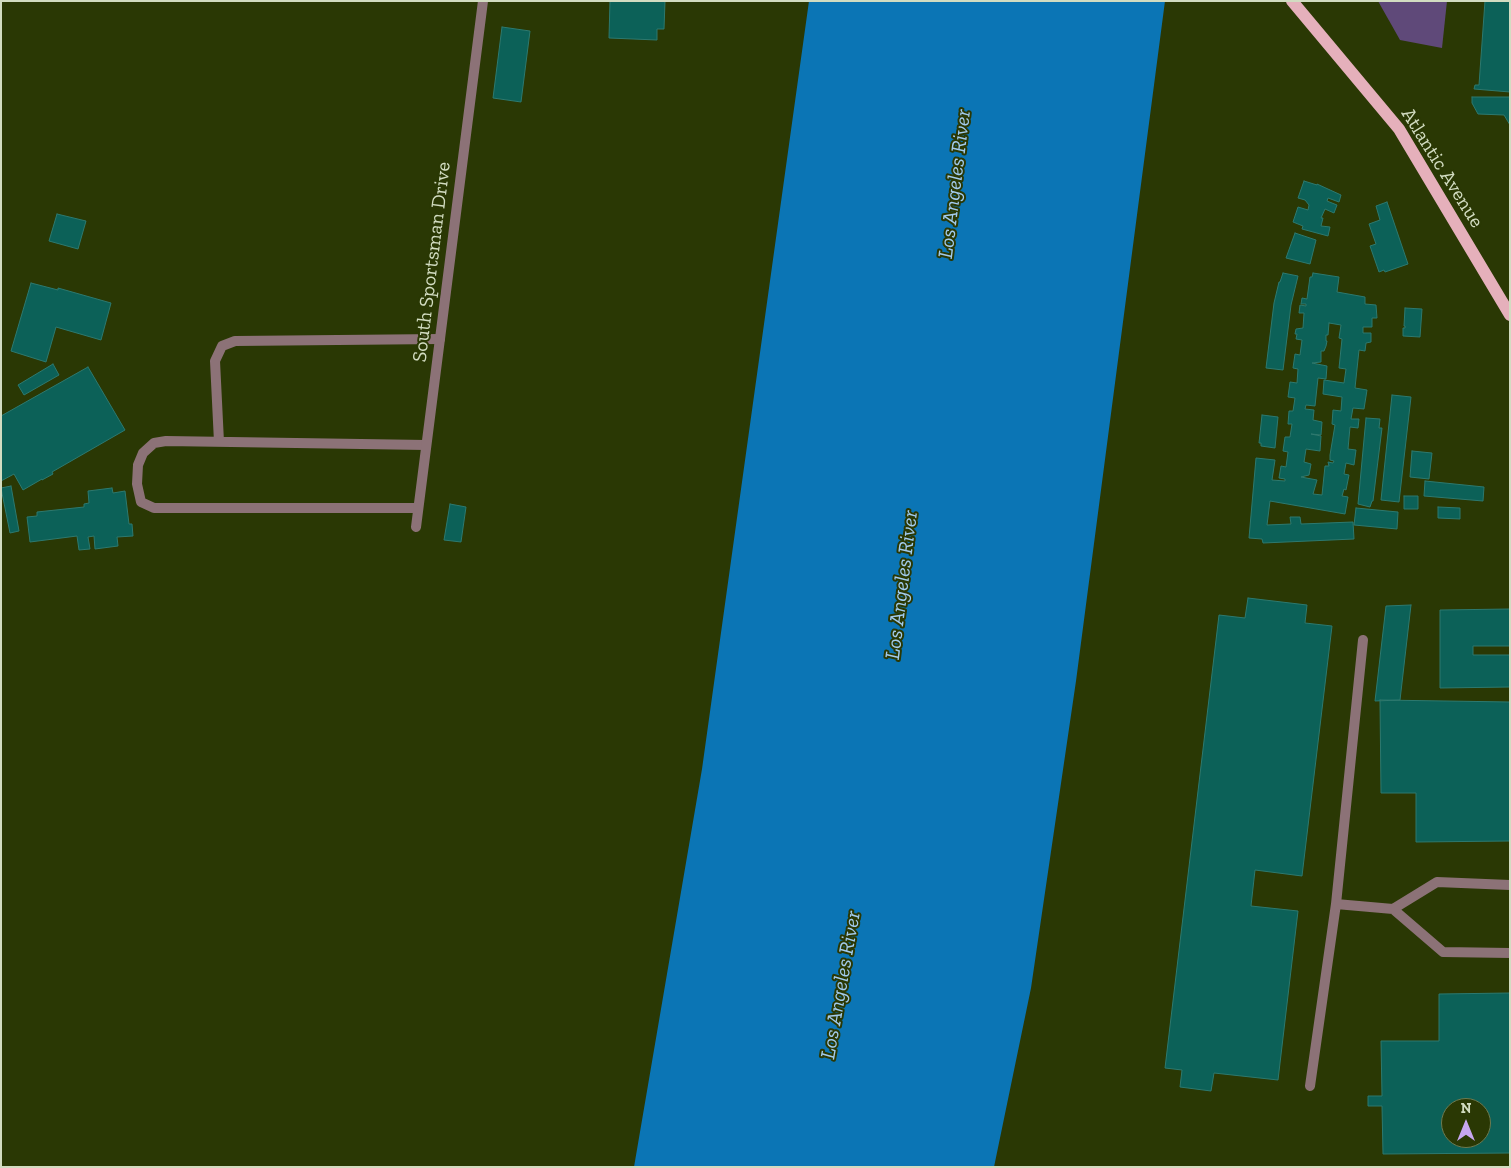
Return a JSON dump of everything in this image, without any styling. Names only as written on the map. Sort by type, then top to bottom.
[{"type":"main road","name":"Atlantic Avenue","points":[[1292,1],[1399,129],[1510,315]]},
{"type":"street","name":"South Sportsman Drive","points":[[416,527],[483,1]]},
{"type":"street","points":[[219,442],[215,361],[222,346],[236,341],[440,339]]},
{"type":"street","points":[[418,508],[154,508],[141,502],[137,484],[138,465],[143,452],[154,444],[166,441],[426,445]]},
{"type":"street","points":[[1310,1086],[1336,904],[1363,640]]},
{"type":"street","points":[[1394,909],[1437,882],[1510,885]]},
{"type":"street","points":[[1336,904],[1394,909],[1443,952],[1510,953]]},
{"type":"shaded area","points":[[1378,1],[1447,1],[1442,48],[1400,40]]},
{"type":"water","name":"Los Angeles River","points":[[809,1],[1165,1],[1076,681],[1031,988],[994,1167],[634,1167],[702,769]]},
{"type":"building","points":[[610,1],[665,1],[664,29],[657,29],[657,40],[609,38]]},
{"type":"building","points":[[1485,1],[1510,1],[1510,92],[1474,89],[1475,85],[1479,85]]},
{"type":"building","points":[[502,27],[530,31],[521,102],[493,98]]},
{"type":"building","points":[[1472,97],[1510,97],[1510,125],[1504,115],[1478,114],[1472,103]]},
{"type":"building","points":[[1304,181],[1317,184],[1341,195],[1339,202],[1328,198],[1327,201],[1337,205],[1334,213],[1325,209],[1321,218],[1323,218],[1321,226],[1330,227],[1328,236],[1302,229],[1303,226],[1293,222],[1298,207],[1308,210],[1309,205],[1305,200],[1298,198]]},
{"type":"building","points":[[1387,202],[1408,264],[1385,272],[1384,270],[1379,272],[1370,246],[1376,244],[1369,224],[1380,220],[1376,206]]},
{"type":"building","points":[[57,214],[86,221],[78,249],[49,241]]},
{"type":"building","points":[[1295,233],[1316,240],[1310,264],[1286,258]]},
{"type":"building","points":[[1283,273],[1298,276],[1291,305],[1283,370],[1266,368],[1274,303]]},
{"type":"building","points":[[1313,273],[1339,277],[1337,292],[1365,297],[1365,304],[1376,305],[1377,318],[1372,318],[1372,327],[1363,327],[1363,333],[1371,333],[1371,342],[1366,343],[1365,351],[1359,350],[1355,388],[1367,390],[1364,409],[1353,408],[1351,419],[1359,419],[1358,428],[1350,427],[1348,449],[1356,450],[1354,465],[1346,463],[1344,474],[1349,475],[1346,490],[1344,489],[1342,496],[1348,497],[1345,514],[1270,501],[1267,525],[1291,524],[1290,517],[1300,517],[1301,524],[1353,522],[1354,539],[1263,543],[1262,539],[1249,538],[1256,458],[1275,460],[1272,480],[1285,481],[1285,479],[1279,478],[1281,466],[1286,467],[1288,452],[1283,451],[1285,437],[1290,437],[1292,424],[1288,424],[1289,411],[1293,411],[1295,398],[1288,397],[1290,382],[1297,383],[1298,369],[1293,368],[1295,354],[1300,355],[1302,340],[1296,339],[1297,334],[1295,334],[1296,329],[1303,328],[1304,313],[1299,313],[1300,305],[1306,306],[1306,304],[1301,304],[1302,298],[1307,299],[1310,277],[1312,277]],"holes":[[[1329,323],[1341,325],[1339,338],[1342,339],[1339,368],[1346,369],[1344,383],[1324,380],[1323,394],[1342,397],[1341,411],[1333,410],[1332,424],[1335,425],[1330,460],[1334,461],[1333,463],[1328,462],[1329,466],[1325,466],[1322,495],[1313,494],[1317,480],[1301,477],[1309,475],[1311,464],[1304,462],[1306,449],[1320,451],[1321,436],[1311,434],[1321,435],[1322,422],[1313,420],[1314,410],[1305,409],[1306,405],[1315,406],[1318,378],[1326,379],[1327,366],[1312,363],[1321,362],[1321,351],[1324,351],[1326,346]]]},
{"type":"building","points":[[31,283],[58,290],[58,288],[111,303],[101,340],[56,327],[46,362],[11,351]]},
{"type":"building","points":[[1405,308],[1422,309],[1420,337],[1403,336]]},
{"type":"building","points":[[53,364],[59,375],[24,395],[18,385]]},
{"type":"building","points":[[88,367],[125,430],[23,490],[14,474],[1,481],[1,416]]},
{"type":"building","points":[[1392,395],[1411,397],[1399,502],[1381,500]]},
{"type":"building","points":[[1262,415],[1278,417],[1275,448],[1261,446],[1261,443],[1259,443]]},
{"type":"building","points":[[1366,418],[1380,419],[1379,428],[1382,428],[1373,501],[1370,507],[1358,504]]},
{"type":"building","points":[[1412,451],[1432,453],[1429,479],[1410,477]]},
{"type":"building","points":[[1425,481],[1484,487],[1483,501],[1424,496]]},
{"type":"building","points":[[11,486],[19,531],[10,533],[1,488]]},
{"type":"building","points":[[112,488],[113,493],[125,491],[129,524],[132,524],[133,536],[117,537],[118,546],[95,549],[94,536],[88,537],[90,549],[79,550],[77,536],[30,542],[27,517],[37,516],[37,512],[84,507],[84,504],[89,503],[88,491]]},
{"type":"building","points":[[1404,496],[1418,496],[1418,509],[1404,509]]},
{"type":"building","points":[[450,504],[466,507],[461,542],[444,540]]},
{"type":"building","points":[[1438,507],[1460,508],[1460,519],[1438,518]]},
{"type":"building","points":[[1356,508],[1398,512],[1397,529],[1354,525]]},
{"type":"building","points":[[1248,598],[1307,605],[1305,623],[1332,626],[1302,876],[1255,870],[1251,906],[1298,911],[1278,1080],[1214,1073],[1211,1091],[1180,1087],[1182,1070],[1165,1068],[1219,615],[1245,618]]},
{"type":"building","points":[[1411,605],[1400,700],[1375,701],[1386,606]]},
{"type":"building","points":[[1510,609],[1510,646],[1473,646],[1473,655],[1510,655],[1510,687],[1440,688],[1440,610]]},
{"type":"building","points":[[1380,700],[1510,702],[1510,841],[1416,842],[1416,793],[1381,793]]},
{"type":"building","points":[[1510,993],[1510,1153],[1383,1154],[1382,1106],[1368,1106],[1368,1096],[1382,1096],[1381,1041],[1439,1041],[1439,994]]}]
